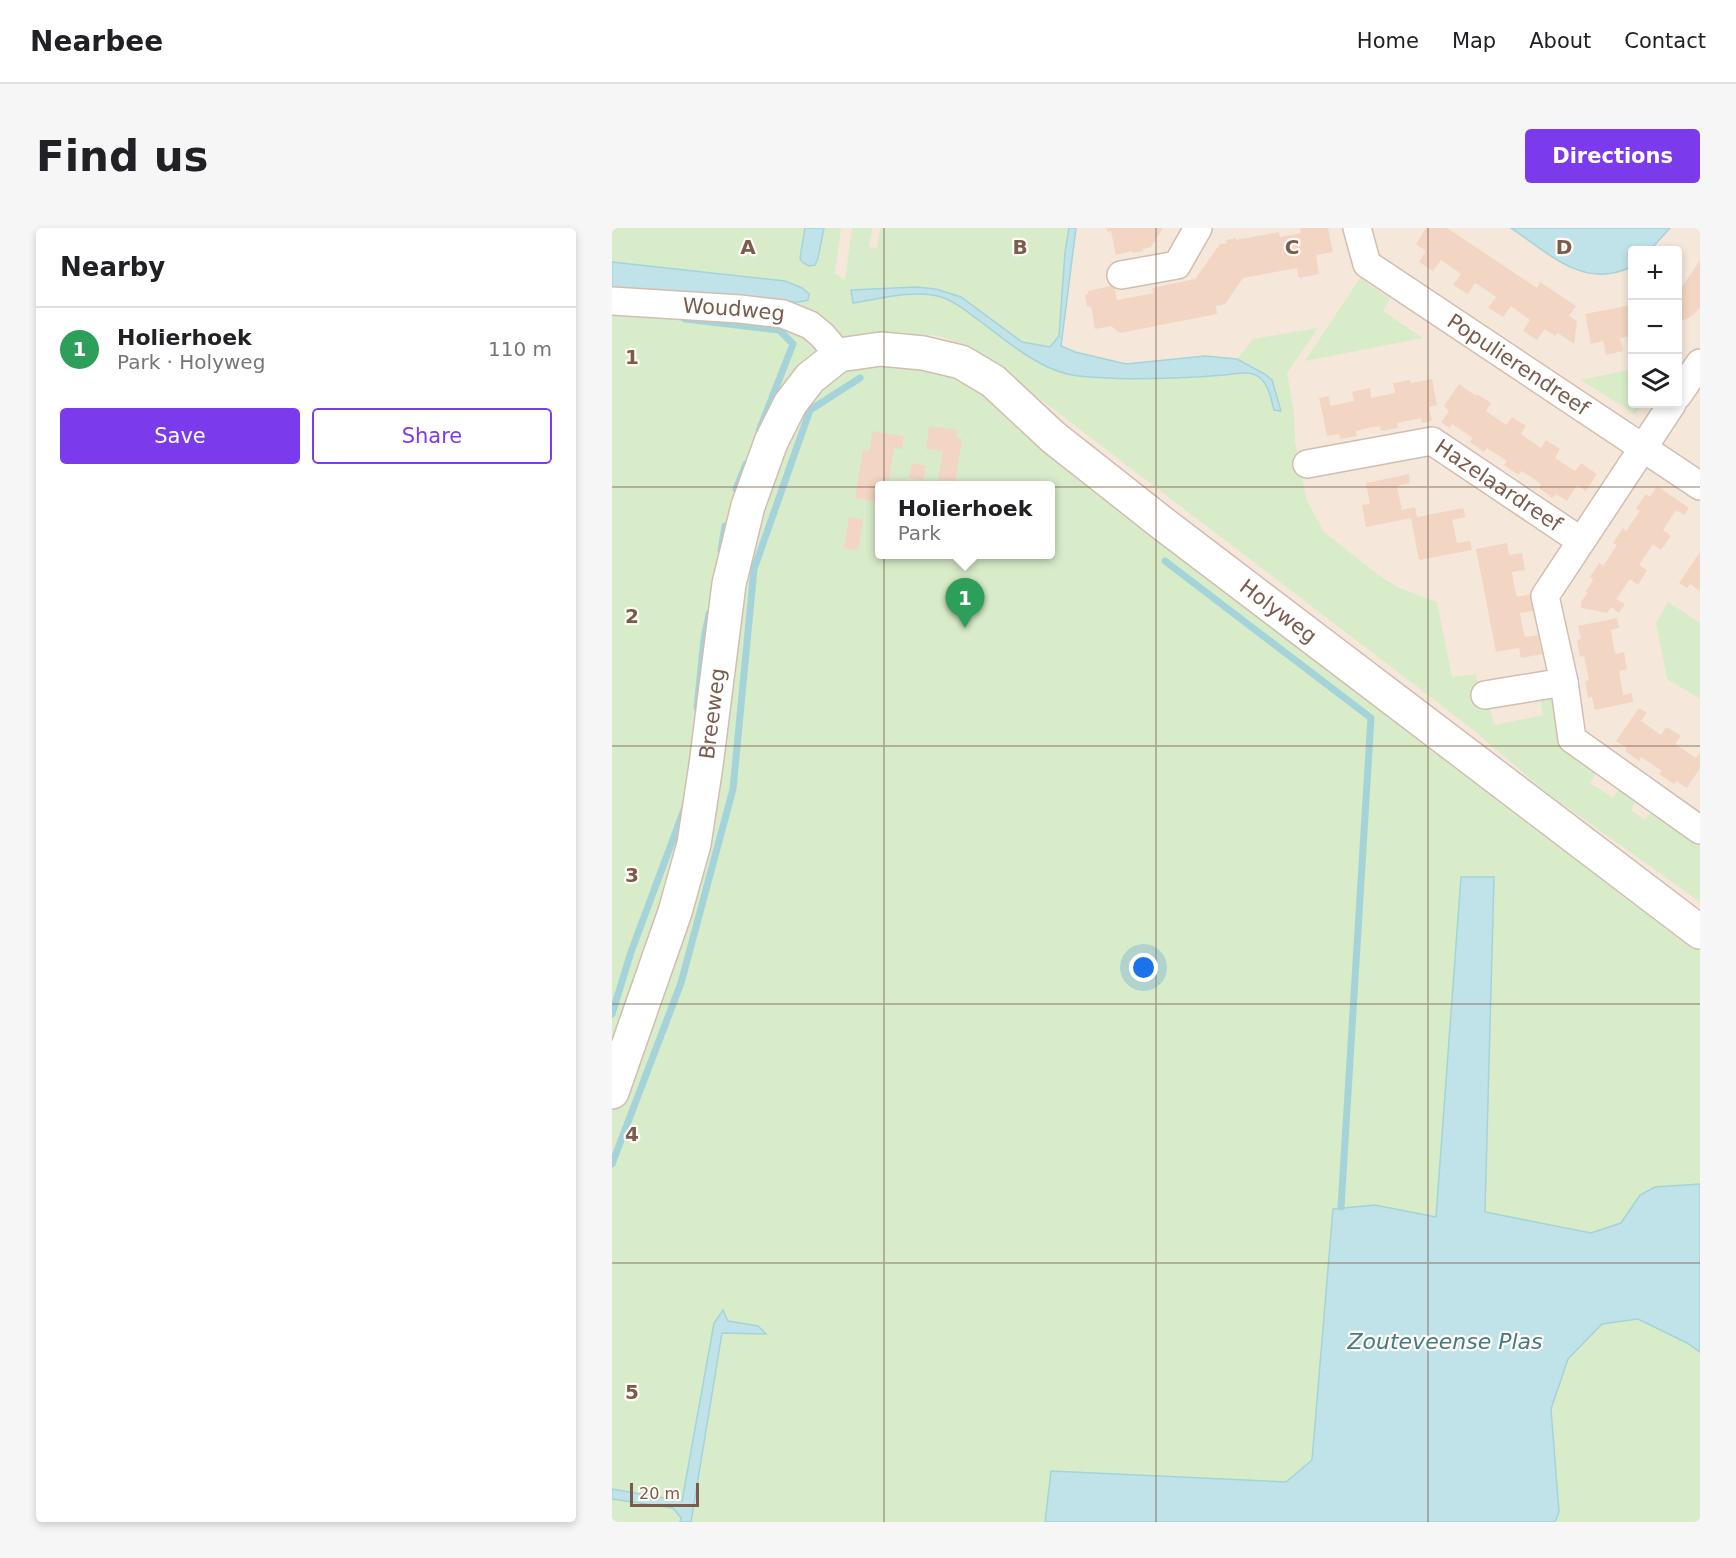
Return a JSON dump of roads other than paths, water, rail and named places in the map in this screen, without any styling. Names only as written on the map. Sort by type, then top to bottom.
[{"type":"street","points":[[1122,275],[1177,265],[1198,228]]},
{"type":"street","name":"Populierendreef","points":[[1357,228],[1367,264],[1700,486]]},
{"type":"street","name":"Woudweg","points":[[612,301],[783,314],[810,325],[839,355]]},
{"type":"street","name":"Holyweg","points":[[839,355],[881,349],[923,353],[961,362],[993,381],[1053,436],[1161,523],[1700,932]]},
{"type":"street","name":"Breeweg","points":[[612,1092],[675,912],[694,844],[729,584],[748,506],[771,442],[790,404],[810,378],[839,355]]},
{"type":"street","points":[[1682,388],[1700,363]]},
{"type":"street","name":"Hazelaardreef","points":[[1669,408],[1545,596],[1564,682],[1572,739],[1700,830]]},
{"type":"street","name":"Hazelaardreef","points":[[1307,464],[1432,441],[1581,541]]},
{"type":"street","points":[[1485,695],[1564,682]]},
{"type":"water","points":[[805,228],[824,228],[815,265],[809,266],[800,258]]},
{"type":"water","points":[[1069,228],[1076,228],[1061,346],[1075,352],[1126,364],[1205,356],[1237,359],[1272,380],[1281,411],[1274,410],[1265,384],[1255,375],[1242,373],[1133,379],[1065,374],[1038,362],[954,303],[938,296],[917,294],[853,303],[851,290],[916,287],[936,289],[961,297],[1022,342],[1050,347],[1059,336]]},
{"type":"water","points":[[1511,228],[1670,228],[1654,246],[1628,246],[1628,268],[1614,273],[1597,274],[1582,271],[1567,266]]},
{"type":"water","points":[[612,262],[785,281],[802,288],[809,294],[808,300],[784,303],[612,293]]},
{"type":"water","name":"Zouteveense Plas","points":[[1461,877],[1494,877],[1485,1212],[1591,1233],[1621,1223],[1640,1195],[1655,1187],[1700,1184],[1700,1352],[1687,1343],[1638,1319],[1602,1324],[1568,1359],[1551,1409],[1559,1512],[1555,1522],[1045,1522],[1051,1471],[1286,1482],[1312,1460],[1333,1209],[1375,1205],[1436,1217]]},
{"type":"water","points":[[723,1310],[728,1321],[758,1326],[766,1334],[722,1333],[691,1522],[680,1522],[681,1518],[673,1508],[612,1499],[612,1489],[682,1501],[714,1323]]},
{"type":"waterway","points":[[685,319],[779,330],[793,344],[759,431]]},
{"type":"waterway","points":[[612,1164],[681,983],[733,789],[754,569],[810,410],[860,378]]},
{"type":"waterway","points":[[736,489],[746,464]]},
{"type":"waterway","points":[[721,550],[725,526]]},
{"type":"waterway","points":[[1165,561],[1371,718],[1341,1207]]},
{"type":"waterway","points":[[697,707],[709,614]]},
{"type":"waterway","points":[[612,1014],[631,952],[685,807]]},
{"type":"place","name":"Holierhoek","points":[[965,628]]}]
